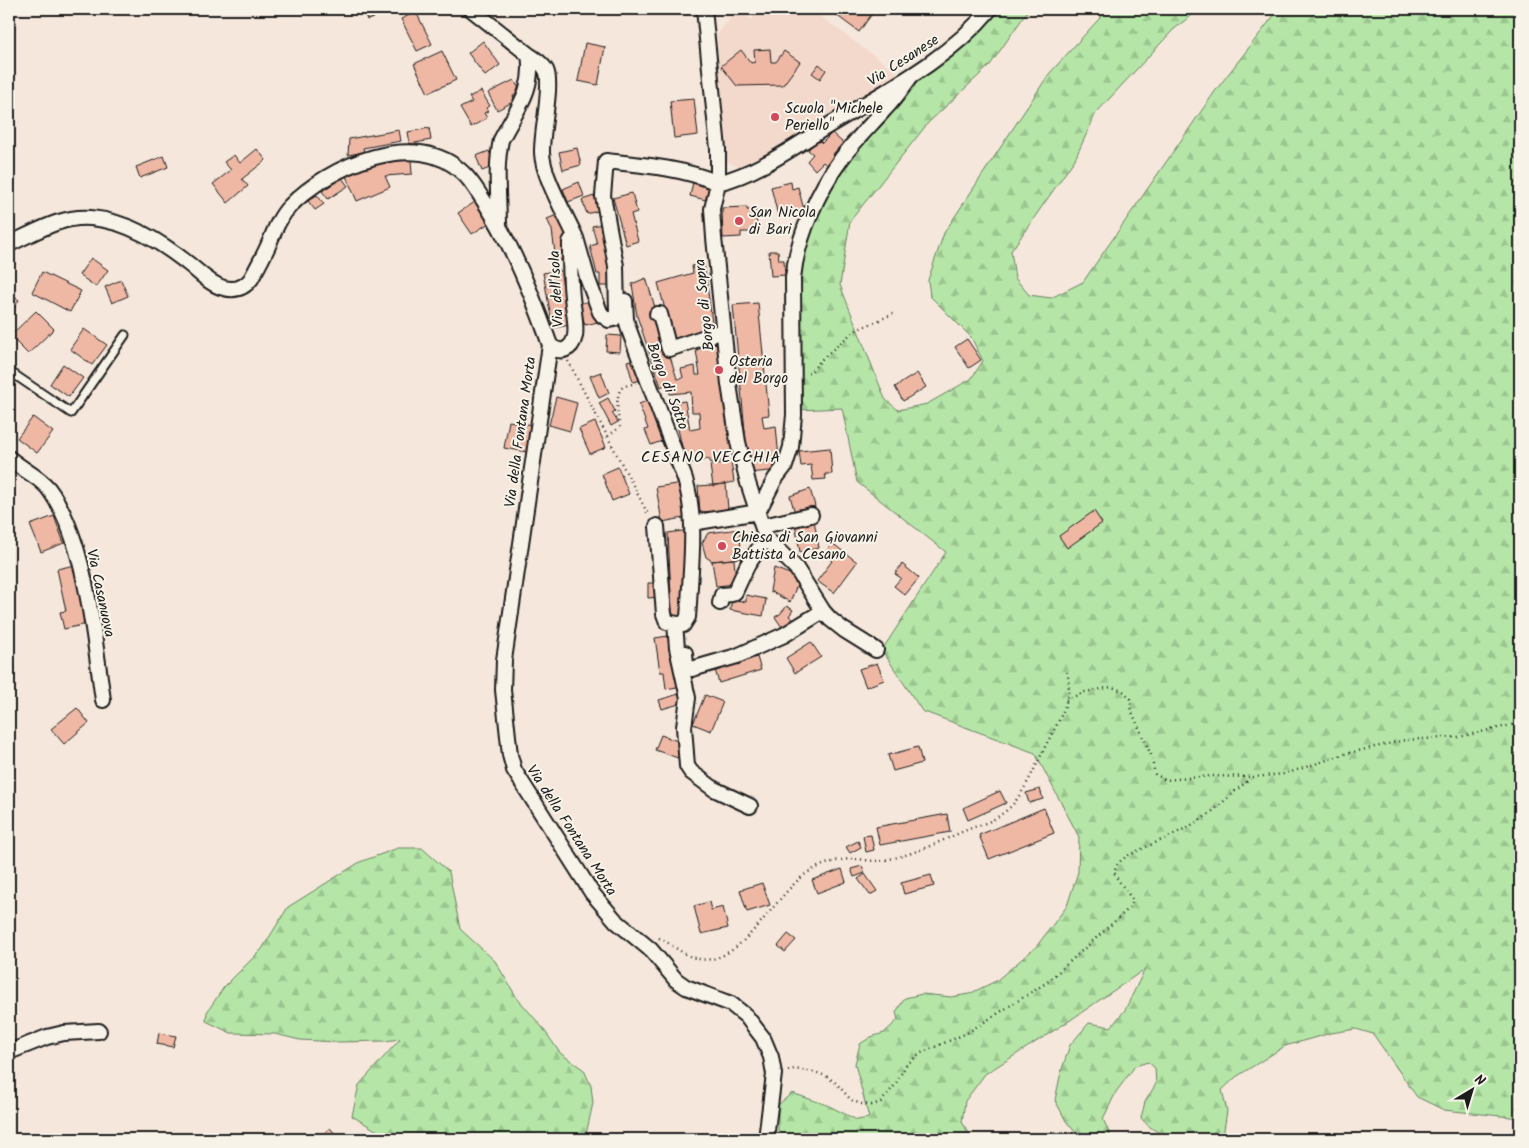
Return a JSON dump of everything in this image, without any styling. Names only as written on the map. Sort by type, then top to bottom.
[{"type":"street","name":"Via dell'Isola","points":[[471,9],[540,63],[548,75],[542,155],[548,176],[576,238],[588,280],[600,312],[607,319],[612,320],[617,314],[616,266]]},
{"type":"street","name":"Borgo di Sopra","points":[[704,9],[718,149],[718,182],[712,216],[729,384],[738,442],[748,483],[764,532]]},
{"type":"street","name":"Via Cesanese","points":[[718,182],[756,169],[911,76],[951,48],[975,27],[990,9]]},
{"type":"street","points":[[499,226],[498,165],[501,140],[529,84],[529,55]]},
{"type":"street","points":[[692,523],[758,512],[775,479],[785,466],[790,452],[794,415],[794,271],[799,243],[825,185],[842,158],[887,108],[911,76]]},
{"type":"street","points":[[9,244],[60,222],[78,218],[99,218],[125,226],[150,237],[219,286],[229,289],[240,288],[244,287],[251,279],[281,217],[297,199],[325,179],[347,166],[375,157],[409,152],[436,157],[456,167],[473,184],[499,226],[556,348]]},
{"type":"street","name":"Borgo di Sotto","points":[[679,625],[688,614],[692,523],[690,498],[632,321],[624,270],[621,266],[616,266],[603,196],[606,161],[698,174],[718,182]]},
{"type":"street","name":"Via dell'Isola","points":[[556,348],[570,346],[575,335],[570,275],[570,242],[576,238]]},
{"type":"street","points":[[657,314],[660,314],[669,349],[724,331]]},
{"type":"street","name":"Via della Fontana Morta","points":[[556,348],[504,660],[503,690],[513,766],[519,779],[603,908],[651,950],[676,980],[686,987],[727,1002],[746,1016],[766,1043],[774,1074]]},
{"type":"street","name":"Via Casanuova","points":[[9,458],[39,479],[47,488],[67,524],[84,579],[103,700]]},
{"type":"street","points":[[720,603],[722,595],[735,592],[764,532],[811,515]]},
{"type":"street","points":[[656,526],[664,614],[667,622],[679,625]]},
{"type":"street","points":[[764,532],[796,568],[823,611],[844,630],[876,650]]},
{"type":"street","points":[[679,625],[685,663],[688,668],[692,669],[737,656],[784,635],[823,611]]},
{"type":"street","points":[[679,625],[678,656],[688,698],[684,721],[687,766],[691,772],[714,789],[750,806]]},
{"type":"street","points":[[9,1052],[47,1037],[64,1033],[99,1031]]},
{"type":"street","points":[[766,1139],[774,1074]]},
{"type":"lane","points":[[9,371],[71,413],[125,335]]},
{"type":"path","points":[[794,373],[810,373],[822,359],[854,331],[893,314]]},
{"type":"path","points":[[556,348],[608,436],[656,526]]},
{"type":"path","points":[[608,436],[620,427],[618,394],[622,388],[642,381]]},
{"type":"path","points":[[654,936],[695,958],[705,960],[718,957],[733,949],[744,939],[791,887],[813,869],[838,860],[876,861],[904,856],[999,816],[1014,803],[1056,726],[1066,700],[1069,680],[1067,672]]},
{"type":"path","points":[[1066,700],[1085,692],[1112,687],[1125,692],[1130,698],[1131,710],[1150,755],[1155,774],[1165,780],[1212,776],[1254,777],[1285,774],[1345,754],[1405,740],[1459,737],[1520,724]]},
{"type":"path","points":[[774,1074],[794,1069],[815,1072],[826,1076],[836,1083],[851,1100],[860,1104],[872,1105],[881,1102],[895,1085],[906,1065],[921,1053],[967,1033],[1046,983],[1124,914],[1131,906],[1132,899],[1114,872],[1118,863],[1128,856],[1200,820],[1233,795],[1240,786],[1254,777]]},
{"type":"shaded area","name":"Scuola \"Michele Periello\"","points":[[738,9],[751,20],[760,9],[810,9],[899,74],[744,169],[726,161],[717,35]]},
{"type":"green space","points":[[997,9],[1029,9],[990,65],[928,123],[850,221],[840,285],[885,399],[898,410],[927,404],[971,379],[983,361],[971,337],[930,296],[928,280],[944,233],[1049,74],[1108,9],[1199,9],[1173,30],[1096,113],[1075,159],[1011,251],[1015,278],[1029,295],[1051,298],[1083,282],[1216,90],[1279,9],[1520,9],[1520,1118],[1444,1110],[1417,1097],[1373,1034],[1356,1029],[1331,1033],[1285,1046],[1236,1077],[1222,1090],[1227,1111],[1221,1139],[1188,1139],[1168,1136],[1149,1126],[1141,1118],[1145,1102],[1156,1084],[1155,1068],[1148,1062],[1135,1066],[1116,1092],[1103,1119],[1112,1139],[1081,1139],[1066,1121],[1055,1100],[1061,1072],[1070,1045],[1089,1023],[1111,1027],[1125,1010],[1145,969],[1069,1021],[985,1074],[965,1101],[962,1122],[972,1139],[778,1139],[778,1105],[792,1093],[827,1105],[857,1120],[869,1118],[855,1064],[860,1044],[871,1037],[884,1033],[898,1020],[896,1012],[905,998],[922,994],[951,997],[969,994],[996,981],[1036,947],[1067,906],[1078,872],[1079,837],[1035,753],[922,711],[882,650],[946,552],[857,482],[842,408],[799,410],[798,293],[802,256],[821,204],[860,144],[915,80],[966,42]]},
{"type":"green space","points":[[398,848],[422,848],[449,872],[460,929],[495,961],[517,998],[542,1027],[560,1053],[584,1070],[591,1086],[593,1103],[585,1139],[391,1139],[352,1116],[359,1085],[400,1039],[337,1042],[300,1040],[275,1034],[231,1033],[206,1021],[207,1012],[224,987],[262,949],[288,907],[360,862]]},
{"type":"building","points":[[828,9],[870,9],[874,11],[859,32]]},
{"type":"building","points":[[372,10],[374,18],[367,20],[364,12]]},
{"type":"building","points":[[416,12],[432,44],[417,51],[401,19]]},
{"type":"building","points":[[483,41],[500,65],[485,76],[468,53]]},
{"type":"building","points":[[585,43],[605,47],[598,85],[578,81]]},
{"type":"building","points":[[770,49],[771,62],[776,62],[784,51],[800,62],[783,85],[737,86],[721,66],[741,50],[751,63],[755,62],[754,50]]},
{"type":"building","points":[[442,51],[456,80],[428,93],[414,64]]},
{"type":"building","points":[[819,64],[826,70],[820,79],[812,73]]},
{"type":"building","points":[[514,80],[521,92],[513,96],[515,101],[497,110],[488,93]]},
{"type":"building","points":[[481,91],[490,106],[486,108],[488,111],[484,113],[487,118],[471,127],[460,108],[472,102],[469,97]]},
{"type":"building","points":[[694,99],[698,135],[674,138],[670,101]]},
{"type":"building","points":[[429,128],[431,140],[410,144],[408,132]]},
{"type":"building","points":[[399,130],[401,141],[363,148],[364,152],[348,155],[349,139]]},
{"type":"building","points":[[832,133],[843,143],[833,154],[835,157],[827,166],[823,162],[815,170],[807,161],[813,154],[808,150],[818,139],[822,143]]},
{"type":"building","points":[[577,148],[581,165],[563,170],[559,152]]},
{"type":"building","points":[[257,149],[266,160],[242,179],[248,186],[228,203],[213,184],[231,170],[224,162],[234,155],[240,163]]},
{"type":"building","points":[[489,151],[495,166],[482,171],[476,156]]},
{"type":"building","points":[[164,156],[168,167],[140,178],[136,167]]},
{"type":"building","points":[[411,160],[412,174],[385,176],[390,187],[357,201],[346,176],[380,162]]},
{"type":"building","points":[[342,178],[348,186],[328,199],[322,191]]},
{"type":"building","points":[[579,182],[584,196],[568,202],[563,189]]},
{"type":"building","points":[[693,182],[713,186],[710,201],[690,196]]},
{"type":"building","points":[[791,182],[792,189],[798,187],[804,210],[778,216],[771,187]]},
{"type":"building","points":[[632,193],[637,212],[631,214],[638,241],[626,245],[613,198]]},
{"type":"building","points":[[317,195],[324,204],[315,210],[308,201]]},
{"type":"building","points":[[597,195],[601,210],[587,214],[582,200]]},
{"type":"building","points":[[475,202],[489,223],[472,234],[458,213]]},
{"type":"building","name":"San Nicola di Bari","points":[[747,207],[747,210],[756,210],[757,232],[741,232],[741,237],[723,238],[722,208]]},
{"type":"building","points":[[562,213],[568,259],[556,261],[552,230],[547,219]]},
{"type":"building","points":[[602,224],[613,286],[600,286],[600,274],[597,274],[590,246],[597,244],[592,226]]},
{"type":"building","points":[[769,251],[778,251],[779,260],[784,260],[785,275],[771,276]]},
{"type":"building","points":[[91,258],[108,270],[96,287],[79,275]]},
{"type":"building","points":[[704,263],[713,329],[674,343],[658,283],[693,273],[692,266]]},
{"type":"building","points":[[560,270],[570,325],[553,328],[543,273]]},
{"type":"building","points":[[42,272],[81,291],[70,312],[32,292]]},
{"type":"building","points":[[646,278],[677,379],[683,378],[681,369],[695,366],[696,375],[700,375],[696,350],[717,343],[734,459],[711,463],[709,459],[686,464],[672,403],[685,401],[690,430],[700,428],[699,412],[692,412],[691,392],[670,394],[669,383],[661,387],[637,316],[632,284]]},
{"type":"building","points":[[121,280],[128,296],[112,303],[105,287]]},
{"type":"building","points":[[9,294],[19,300],[9,316]]},
{"type":"building","points":[[592,300],[598,322],[585,325],[579,304]]},
{"type":"building","points":[[758,303],[769,415],[762,416],[764,428],[776,426],[780,470],[749,473],[733,305]]},
{"type":"building","points":[[36,311],[54,329],[28,354],[10,336]]},
{"type":"building","points":[[84,329],[107,345],[92,365],[70,349]]},
{"type":"building","points":[[607,335],[621,336],[620,352],[606,351]]},
{"type":"building","points":[[967,339],[981,360],[969,368],[955,347]]},
{"type":"building","points":[[638,358],[645,379],[633,382],[627,361]]},
{"type":"building","points":[[63,364],[83,378],[69,397],[50,384]]},
{"type":"building","points":[[601,372],[609,393],[599,398],[590,376]]},
{"type":"building","points":[[917,373],[926,387],[903,401],[895,387]]},
{"type":"building","points":[[556,397],[577,403],[570,431],[549,425]]},
{"type":"building","points":[[608,398],[615,411],[612,413],[618,422],[611,426],[599,403]]},
{"type":"building","points":[[652,399],[667,439],[651,445],[645,430],[648,429],[639,404]]},
{"type":"building","points":[[33,417],[53,432],[37,453],[17,438]]},
{"type":"building","points":[[509,421],[532,425],[527,452],[504,448]]},
{"type":"building","points":[[595,422],[606,447],[590,454],[579,429]]},
{"type":"building","points":[[830,448],[832,474],[825,474],[826,479],[813,480],[811,465],[801,466],[799,451]]},
{"type":"building","points":[[731,462],[734,482],[713,486],[710,465]]},
{"type":"building","points":[[618,467],[629,494],[612,501],[602,474]]},
{"type":"building","points":[[683,483],[689,517],[662,522],[656,487]]},
{"type":"building","points":[[726,484],[728,510],[700,512],[698,486]]},
{"type":"building","points":[[810,489],[815,506],[795,513],[790,496]]},
{"type":"building","points":[[1094,511],[1102,523],[1067,548],[1059,536]]},
{"type":"building","points":[[54,516],[64,543],[41,552],[30,525]]},
{"type":"building","points":[[814,520],[819,548],[800,552],[795,524]]},
{"type":"building","name":"Chiesa di San Giovanni Battista a Cesano","points":[[740,529],[741,558],[712,561],[706,557],[702,543],[708,533]]},
{"type":"building","points":[[689,530],[685,618],[672,616],[668,533]]},
{"type":"building","points":[[832,543],[857,562],[834,593],[817,581],[832,561],[824,555]]},
{"type":"building","points":[[734,559],[736,584],[716,586],[712,561]]},
{"type":"building","points":[[902,564],[919,578],[905,595],[894,586],[901,578],[895,574]]},
{"type":"building","points":[[75,565],[87,624],[64,629],[60,612],[66,611],[57,569]]},
{"type":"building","points":[[774,568],[800,578],[790,602],[770,591]]},
{"type":"building","points":[[648,583],[659,583],[660,597],[648,598]]},
{"type":"building","points":[[746,595],[766,599],[763,616],[730,610],[732,599],[746,602]]},
{"type":"building","points":[[787,606],[793,610],[789,616],[798,623],[784,630],[775,617]]},
{"type":"building","points":[[675,635],[682,686],[666,689],[664,672],[660,672],[655,638]]},
{"type":"building","points":[[811,642],[821,657],[795,673],[786,658]]},
{"type":"building","points":[[757,657],[761,670],[719,683],[715,670]]},
{"type":"building","points":[[877,663],[884,680],[866,687],[859,669]]},
{"type":"building","points":[[682,693],[686,702],[662,709],[659,700]]},
{"type":"building","points":[[705,695],[723,702],[711,731],[693,724]]},
{"type":"building","points":[[77,708],[89,723],[64,744],[51,729]]},
{"type":"building","points":[[661,735],[683,743],[678,758],[655,750]]},
{"type":"building","points":[[918,747],[922,763],[893,771],[888,755]]},
{"type":"building","points":[[1040,789],[1043,799],[1029,803],[1026,793]]},
{"type":"building","points":[[1000,791],[1006,803],[968,820],[963,808]]},
{"type":"building","points":[[1044,808],[1054,833],[989,859],[979,835]]},
{"type":"building","points":[[947,814],[950,832],[880,845],[876,827]]},
{"type":"building","points":[[871,835],[874,850],[866,852],[863,836]]},
{"type":"building","points":[[858,841],[861,847],[850,853],[846,847]]},
{"type":"building","points":[[862,866],[865,873],[854,877],[851,869]]},
{"type":"building","points":[[842,869],[846,882],[817,893],[812,880]]},
{"type":"building","points":[[865,874],[877,891],[870,895],[858,879]]},
{"type":"building","points":[[931,875],[934,886],[904,894],[901,883]]},
{"type":"building","points":[[762,883],[770,905],[747,912],[740,890]]},
{"type":"building","points":[[709,902],[711,910],[723,907],[728,928],[701,934],[694,906]]},
{"type":"building","points":[[788,934],[796,940],[785,952],[778,946]]},
{"type":"building","points":[[159,1033],[176,1036],[173,1047],[157,1044]]},
{"type":"building","points":[[330,1128],[340,1139],[317,1139]]},
{"type":"place","name":"Scuola \"Michele Periello\"","points":[[775,117]]},
{"type":"place","name":"San Nicola di Bari","points":[[739,221]]},
{"type":"place","name":"Osteria del Borgo","points":[[719,370]]},
{"type":"place","name":"Chiesa di San Giovanni Battista a Cesano","points":[[722,546]]},
{"type":"district","name":"CESANO VECCHIA","points":[[711,456]]}]
